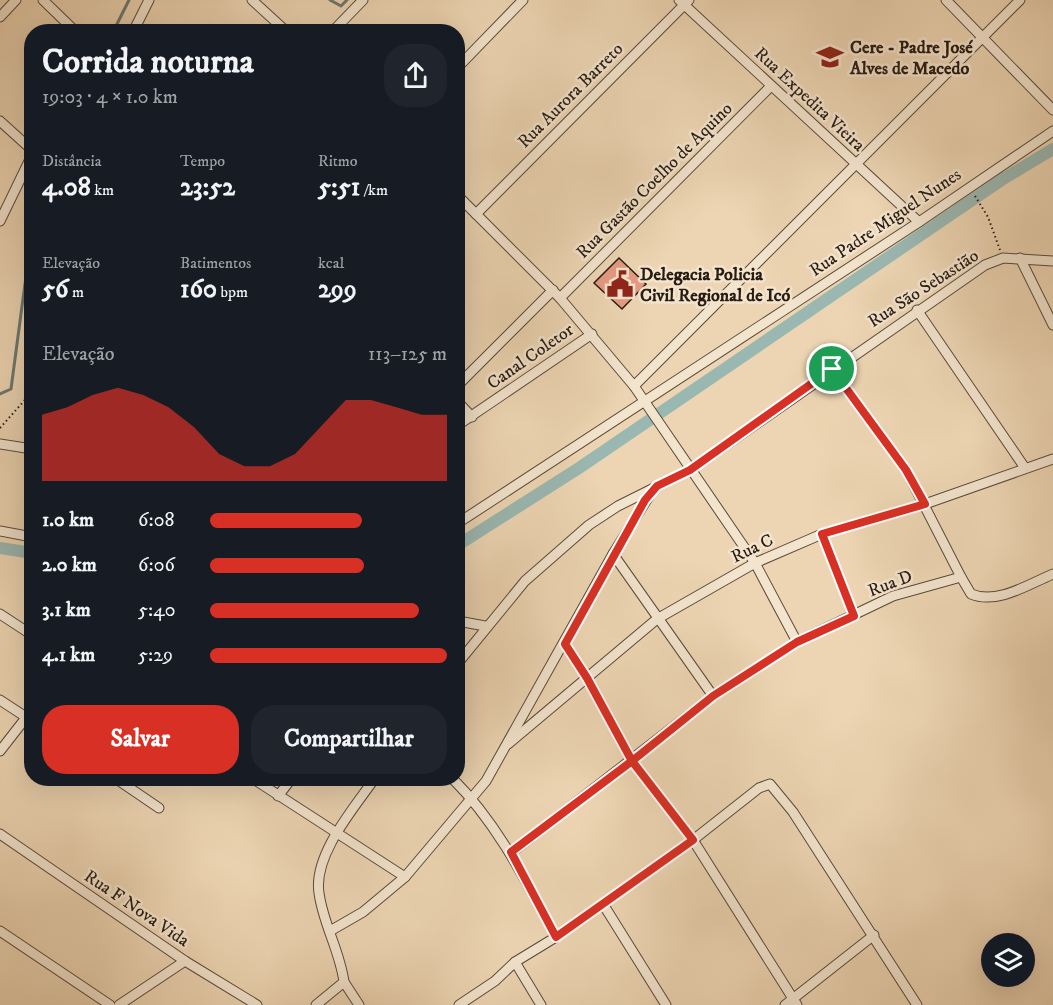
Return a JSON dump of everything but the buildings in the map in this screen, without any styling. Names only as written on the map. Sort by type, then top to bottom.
[{"type":"street","points":[[0,18],[16,0]]},
{"type":"street","points":[[44,0],[68,24]]},
{"type":"street","points":[[137,24],[149,0]]},
{"type":"street","points":[[252,0],[278,24]]},
{"type":"street","points":[[340,24],[363,0]]},
{"type":"street","points":[[465,60],[523,0]]},
{"type":"street","points":[[946,0],[1053,110]]},
{"type":"street","points":[[634,386],[1020,0]]},
{"type":"street","name":"Rua Expedita Vieira","points":[[684,2],[771,86],[919,222]]},
{"type":"street","name":"Rua Aurora Barreto","points":[[476,213],[684,2]]},
{"type":"street","name":"Rua Gastão Coelho de Aquino","points":[[560,298],[771,86]]},
{"type":"street","points":[[0,121],[24,143]]},
{"type":"street","name":"Rua Padre Miguel Nunes","points":[[465,519],[646,404],[1053,131]]},
{"type":"street","points":[[0,221],[24,172]]},
{"type":"street","points":[[465,203],[553,290],[634,386],[755,563],[797,642]]},
{"type":"street","name":"Rua São Sebastião","points":[[465,653],[485,626],[525,581],[590,525],[618,506],[690,470],[966,276],[1003,258],[1053,261]]},
{"type":"street","points":[[1020,258],[1053,325]]},
{"type":"street","points":[[465,378],[553,290]]},
{"type":"street","points":[[917,310],[1024,468]]},
{"type":"street","name":"Canal Coletor","points":[[465,421],[592,334]]},
{"type":"street","points":[[832,369],[906,470],[971,594],[986,598],[999,596],[1053,574]]},
{"type":"street","points":[[465,410],[472,417]]},
{"type":"street","points":[[0,444],[24,448]]},
{"type":"street","name":"Rua C","points":[[508,744],[657,619],[755,563],[822,534],[925,504],[1053,459]]},
{"type":"street","points":[[330,931],[363,912],[405,877],[473,799],[508,744],[613,554],[645,500],[657,486]]},
{"type":"street","points":[[0,531],[24,536]]},
{"type":"street","points":[[822,534],[854,616]]},
{"type":"street","points":[[613,554],[713,696]]},
{"type":"street","name":"Rua D","points":[[511,852],[632,761],[713,696],[797,642],[893,596],[962,577]]},
{"type":"street","points":[[0,614],[24,630]]},
{"type":"street","points":[[465,622],[485,626]]},
{"type":"street","points":[[565,644],[587,678],[632,761],[693,840],[792,1003],[874,936]]},
{"type":"street","points":[[0,700],[24,713]]},
{"type":"street","points":[[0,751],[24,723]]},
{"type":"street","points":[[459,1005],[495,981],[515,962],[556,937],[693,840],[759,788],[770,784],[788,805],[917,1005]]},
{"type":"street","points":[[127,786],[159,808]]},
{"type":"street","points":[[264,786],[405,877]]},
{"type":"street","points":[[278,796],[286,786]]},
{"type":"street","points":[[359,1005],[344,982],[341,962],[319,892],[319,880],[336,834],[369,786]]},
{"type":"street","points":[[460,786],[473,799],[511,852],[556,937]]},
{"type":"street","name":"Rua F Nova Vida","points":[[0,834],[185,961],[257,1005]]},
{"type":"street","points":[[603,904],[666,1005]]},
{"type":"street","points":[[0,931],[110,1005]]},
{"type":"street","points":[[119,1005],[185,961]]},
{"type":"street","points":[[515,962],[541,1005]]},
{"type":"street","points":[[316,1005],[344,982]]},
{"type":"path","points":[[973,192],[988,217],[1003,258]]},
{"type":"path","points":[[0,428],[24,401]]},
{"type":"waterway","points":[[117,24],[129,0]]},
{"type":"waterway","points":[[330,0],[341,6],[347,0]]},
{"type":"waterway","points":[[465,541],[579,468],[1003,179],[1053,149]]},
{"type":"waterway","points":[[0,394],[11,389],[24,291]]},
{"type":"waterway","points":[[0,548],[24,552]]},
{"type":"place","name":"Cere - Padre José Alves de Macedo","points":[[830,57]]},
{"type":"place","name":"Delegacia Policia Civil Regional de Icó","points":[[620,284]]},
{"type":"route","points":[[832,369],[690,470],[657,486],[645,500],[613,554],[565,644],[587,678],[632,761],[511,852],[556,937],[693,840],[632,761],[713,696],[797,642],[854,616],[822,534],[925,504],[906,470],[832,369]]}]
